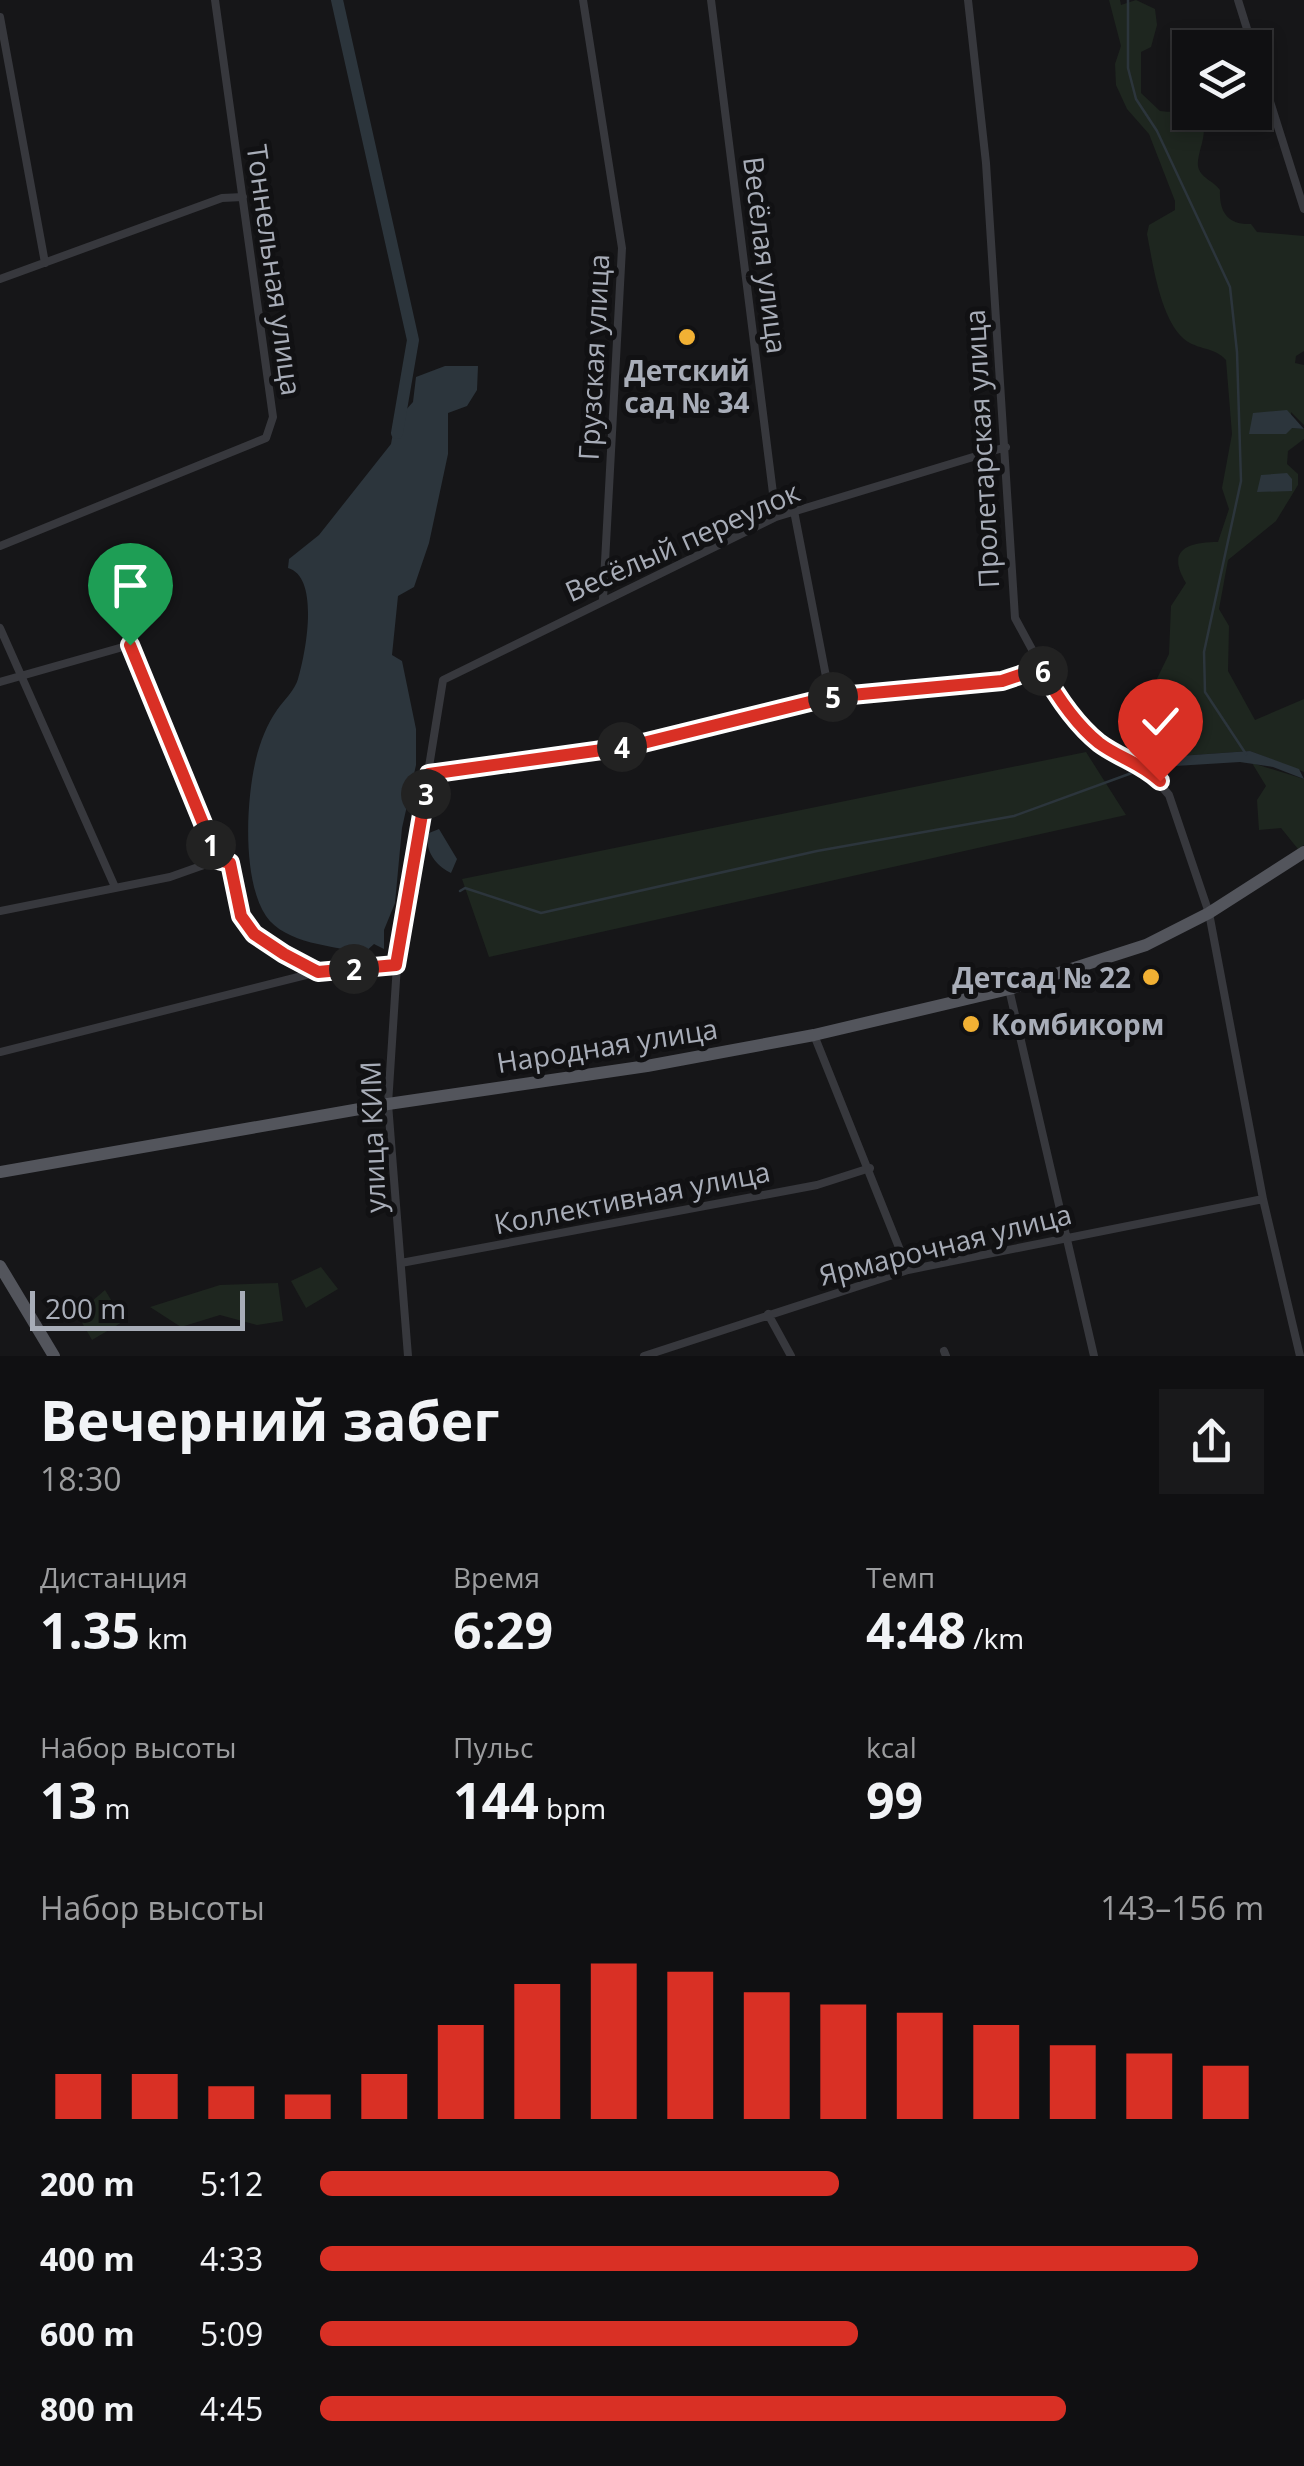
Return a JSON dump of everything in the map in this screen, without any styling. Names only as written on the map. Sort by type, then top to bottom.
[{"type":"main road","name":"Народная улица","points":[[0,1172],[388,1104],[647,1066],[814,1035],[1009,989],[1146,946],[1208,913],[1304,852]]},
{"type":"main road","points":[[0,1266],[54,1356]]},
{"type":"street","name":"Тоннельная улица","points":[[0,546],[266,438],[273,417],[215,0]]},
{"type":"street","name":"Грузская улица","points":[[583,0],[622,248],[604,599]]},
{"type":"street","name":"Весёлая улица","points":[[712,0],[776,516]]},
{"type":"street","name":"Пролетарская улица","points":[[968,0],[986,162],[1014,618],[1060,703],[1100,744],[1142,764],[1170,795],[1208,913],[1262,1199],[1300,1356]]},
{"type":"street","points":[[1238,0],[1247,30]]},
{"type":"street","points":[[0,17],[46,263]]},
{"type":"street","points":[[1272,108],[1304,208]]},
{"type":"street","points":[[0,280],[222,198],[243,198]]},
{"type":"street","name":"Весёлый переулок","points":[[442,680],[776,516],[1006,446]]},
{"type":"street","points":[[794,511],[830,697]]},
{"type":"street","points":[[0,628],[115,887]]},
{"type":"street","points":[[0,682],[130,645],[218,860]]},
{"type":"street","points":[[429,774],[631,746],[830,697],[1002,681],[1041,668]]},
{"type":"street","name":"улица КИМ","points":[[408,1356],[388,1104],[396,965],[442,680]]},
{"type":"street","points":[[0,910],[170,877],[218,860],[230,863],[241,916],[254,934],[318,972]]},
{"type":"street","points":[[0,1052],[318,972],[396,965]]},
{"type":"street","points":[[1009,989],[1094,1356]]},
{"type":"street","points":[[814,1035],[908,1270]]},
{"type":"street","name":"Коллективная улица","points":[[401,1263],[817,1185],[870,1168]]},
{"type":"street","name":"Ярмарочная улица","points":[[644,1356],[908,1270],[1262,1199]]},
{"type":"street","points":[[768,1314],[791,1356]]},
{"type":"shaded area","points":[[1109,0],[1120,0],[1121,5],[1136,0],[1155,9],[1157,25],[1151,47],[1141,52],[1141,93],[1160,111],[1172,111],[1172,130],[1204,130],[1198,166],[1201,174],[1220,190],[1226,216],[1251,224],[1257,232],[1304,236],[1304,351],[1296,356],[1295,363],[1304,365],[1304,425],[1291,412],[1292,428],[1304,429],[1304,439],[1288,451],[1287,464],[1298,474],[1298,485],[1276,521],[1228,560],[1219,609],[1229,626],[1228,671],[1255,720],[1304,699],[1304,772],[1250,751],[1165,757],[1156,767],[1125,744],[1169,654],[1171,606],[1186,583],[1180,572],[1179,556],[1189,546],[1218,542],[1229,509],[1222,488],[1232,434],[1226,360],[1184,339],[1169,318],[1159,290],[1147,234],[1149,225],[1175,210],[1175,201],[1149,134],[1127,109],[1116,85],[1115,64],[1121,46]]},
{"type":"shaded area","points":[[445,366],[478,366],[477,390],[467,406],[448,413],[448,454],[429,543],[414,587],[398,596],[392,655],[402,661],[416,729],[416,765],[402,828],[395,903],[384,930],[384,949],[374,944],[364,953],[297,938],[266,916],[258,901],[250,861],[248,817],[253,776],[264,733],[297,683],[304,652],[307,600],[298,574],[288,568],[289,559],[319,535],[391,444],[395,422],[413,402],[416,377]]},
{"type":"shaded area","points":[[1287,410],[1304,429],[1292,428],[1286,434],[1249,434],[1253,413]]},
{"type":"shaded area","points":[[1287,473],[1292,479],[1292,491],[1257,492],[1261,475]]},
{"type":"shaded area","points":[[1250,751],[1299,769],[1304,779],[1273,767],[1240,762],[1159,767],[1165,757]]},
{"type":"shaded area","points":[[1086,752],[1126,815],[489,957],[462,879]]},
{"type":"shaded area","points":[[1252,763],[1304,779],[1304,845],[1298,849],[1281,828],[1259,830],[1257,800],[1266,786]]},
{"type":"shaded area","points":[[439,829],[457,859],[451,873],[429,851],[429,833]]},
{"type":"shaded area","points":[[321,1267],[338,1289],[306,1308],[291,1281]]},
{"type":"shaded area","points":[[278,1283],[283,1321],[257,1325],[220,1315],[181,1327],[150,1307],[220,1285]]},
{"type":"shaded area","points":[[105,1290],[124,1321],[92,1340],[77,1314]]},
{"type":"waterway","points":[[337,0],[413,340],[397,433]]},
{"type":"waterway","points":[[1128,0],[1128,68],[1136,99],[1157,131],[1230,287],[1237,352],[1241,481],[1204,652],[1205,692],[1246,754]]},
{"type":"waterway","points":[[460,891],[465,888],[541,913],[817,851],[1014,816],[1140,770]]},
{"type":"waterway","points":[[413,904],[418,892]]},
{"type":"place","name":"Детский сад № 34","points":[[687,337]]},
{"type":"place","name":"Детсад № 22","points":[[1151,977]]},
{"type":"place","name":"Комбикорм","points":[[971,1024]]},
{"type":"route","points":[[130,645],[218,860],[230,863],[241,916],[254,934],[318,972],[396,965],[429,774],[631,746],[830,697],[1002,681],[1041,668],[1060,703],[1100,744],[1142,764],[1160,781]]}]
